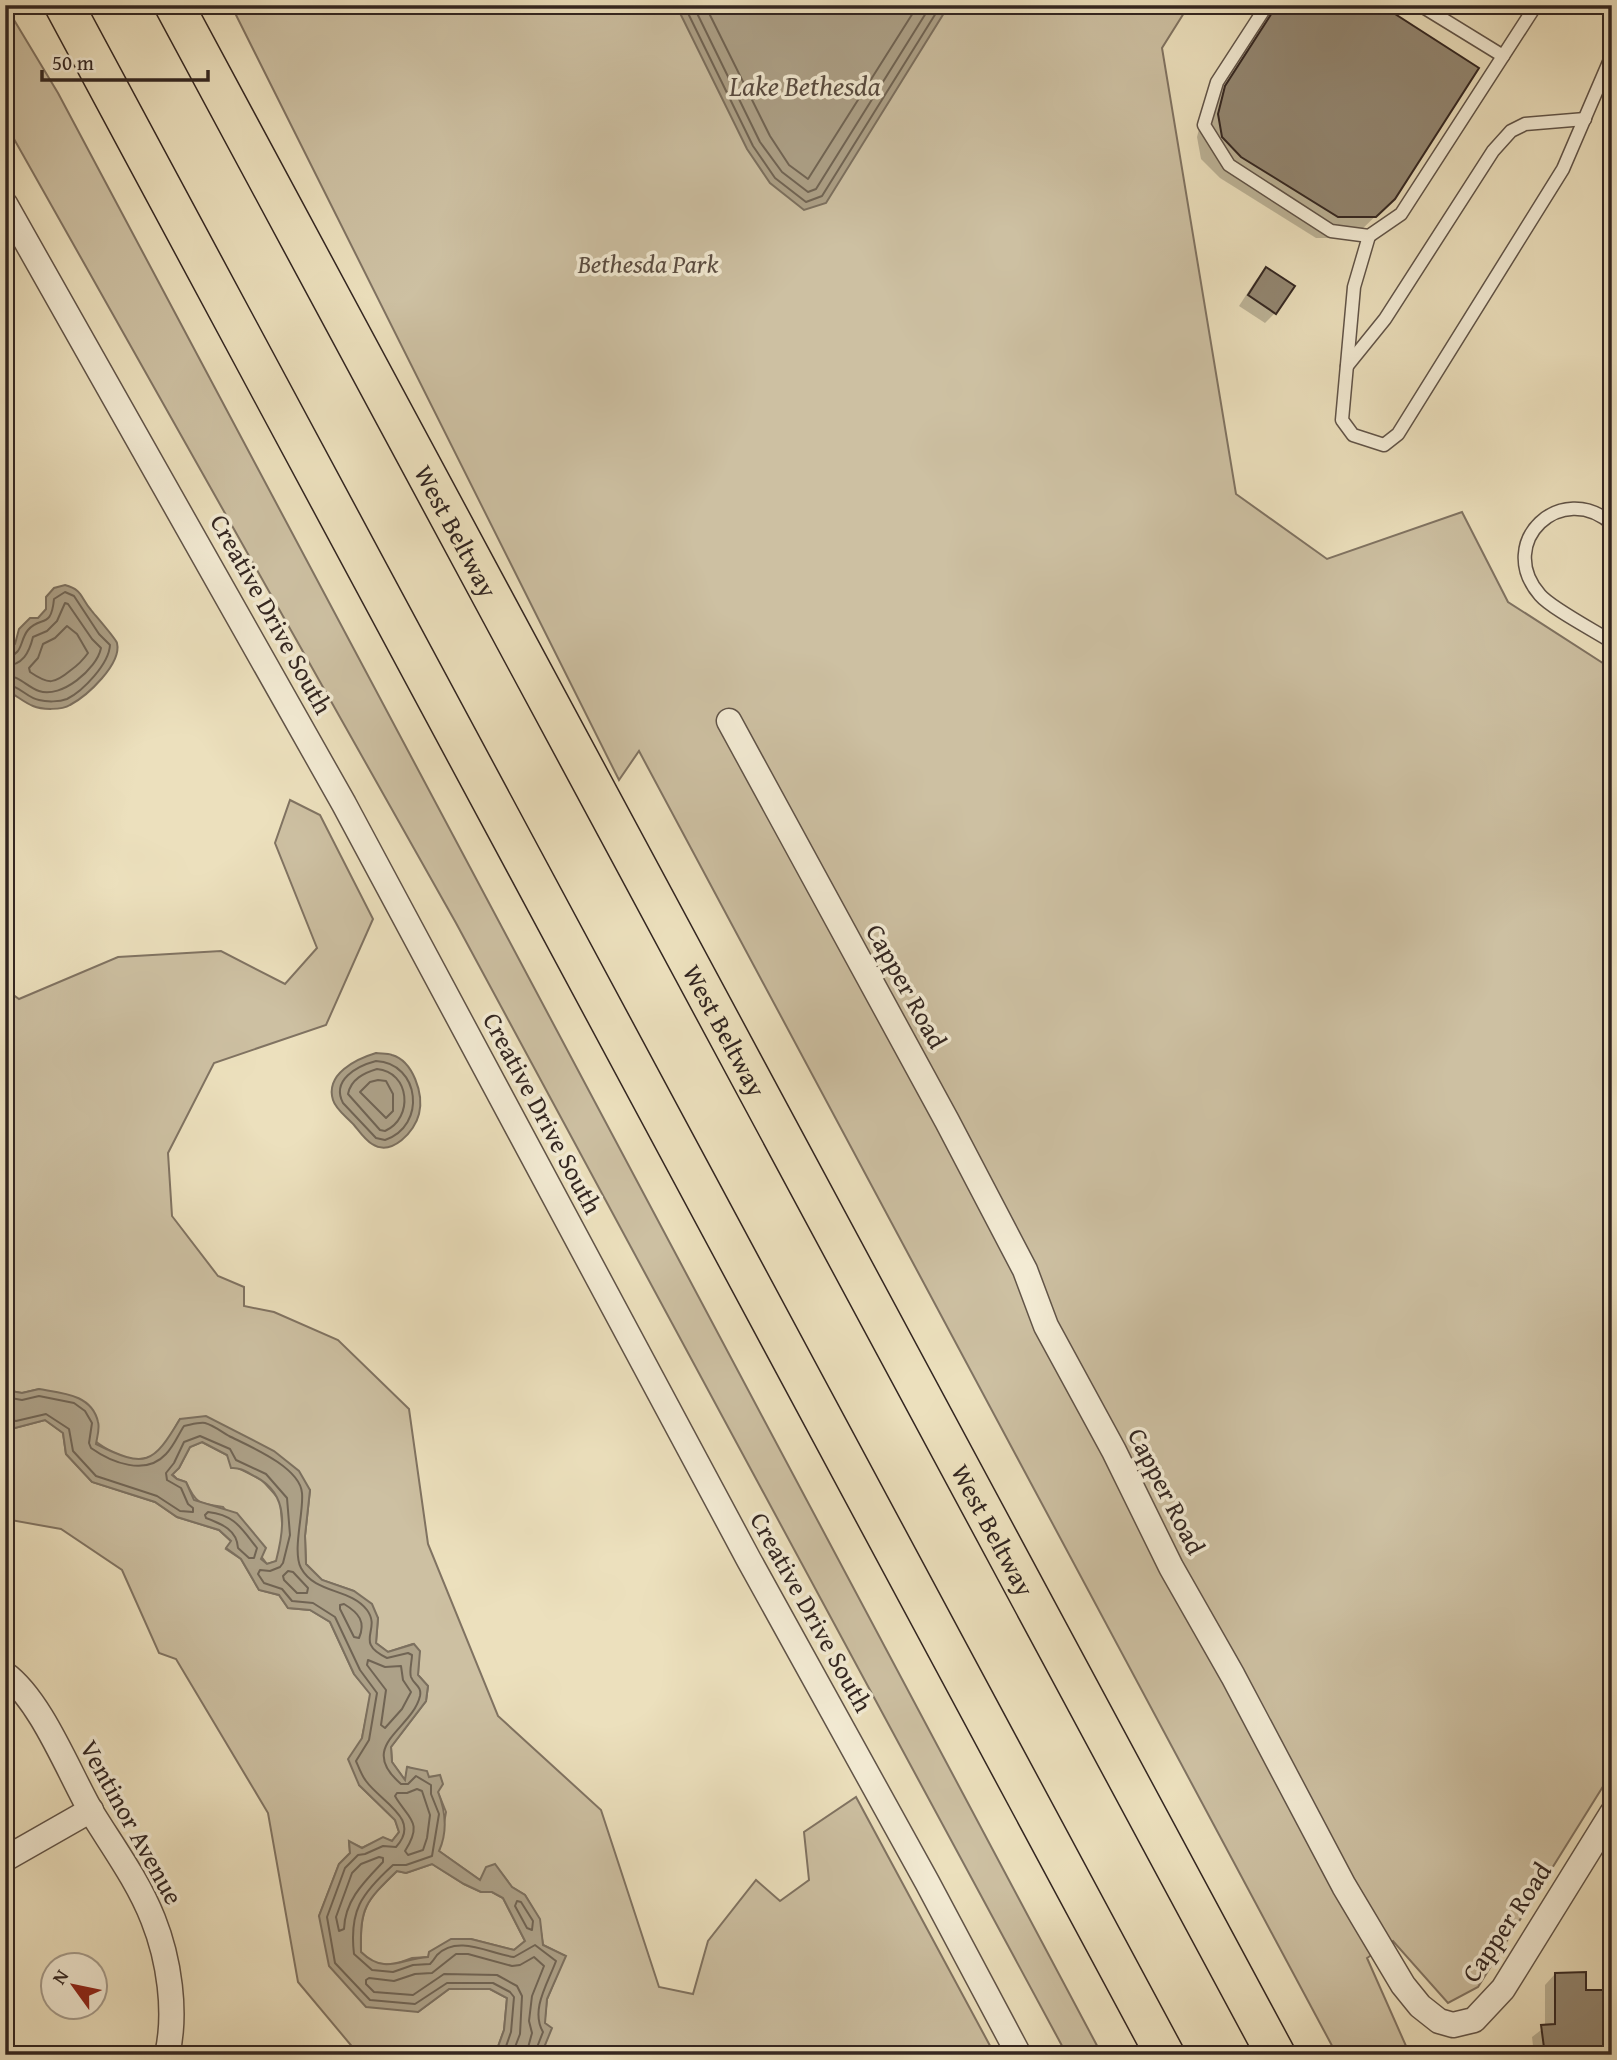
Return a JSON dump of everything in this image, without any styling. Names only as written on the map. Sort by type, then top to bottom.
[{"type":"highway","points":[[55,5],[99,72]]},
{"type":"highway","points":[[64,5],[1165,2055]]},
{"type":"highway","name":"West Beltway","points":[[174,5],[1276,2055]]},
{"type":"street","name":"Creative Drive South","points":[[5,204],[331,780],[749,1560],[1019,2055]]},
{"type":"street","name":"Capper Road","points":[[729,722],[947,1121],[1025,1270],[1046,1326],[1114,1451],[1171,1567],[1233,1676],[1344,1886],[1403,1985],[1420,2006],[1439,2021],[1453,2025],[1474,2020],[1503,1989],[1612,1813]]},
{"type":"street","name":"Ventinor Avenue","points":[[5,1674],[17,1682],[31,1701],[153,1919],[166,1964],[170,2000],[167,2055]]},
{"type":"street","points":[[5,1859],[91,1810]]},
{"type":"lane","points":[[1267,5],[1217,82],[1204,125],[1229,164],[1331,231],[1369,236]]},
{"type":"lane","points":[[1420,5],[1503,56]]},
{"type":"lane","points":[[1536,5],[1401,214],[1369,236],[1354,286],[1342,420],[1353,435],[1384,445],[1398,434],[1563,169],[1612,55]]},
{"type":"lane","points":[[1347,366],[1385,319],[1493,151],[1511,131],[1525,124],[1585,119]]},
{"type":"lane","points":[[1612,524],[1588,509],[1569,508],[1548,516],[1532,532],[1523,554],[1527,577],[1541,597],[1612,642]]},
{"type":"green space","points":[[5,5],[58,93],[1102,2055],[1067,2055],[456,923],[5,123]]},
{"type":"green space","name":"Bethesda Park","points":[[231,5],[1189,5],[1162,48],[1236,494],[1327,559],[1462,512],[1508,602],[1612,669],[1612,1772],[1478,1987],[1448,2003],[1393,1941],[1367,1958],[1410,2055],[1337,2055],[639,751],[619,780]]},
{"type":"green space","points":[[290,800],[320,815],[373,919],[326,1025],[214,1063],[168,1153],[172,1216],[218,1276],[244,1287],[244,1306],[274,1312],[338,1340],[409,1409],[428,1544],[498,1716],[601,1810],[659,1987],[693,1994],[708,1941],[756,1880],[780,1901],[809,1880],[804,1832],[856,1797],[995,2055],[541,2055],[547,1999],[565,1956],[543,1945],[539,1919],[525,1895],[512,1887],[495,1865],[480,1880],[439,1851],[446,1812],[438,1792],[440,1776],[429,1777],[408,1767],[405,1780],[392,1762],[391,1747],[426,1701],[428,1686],[418,1675],[419,1651],[413,1644],[388,1652],[376,1643],[378,1618],[354,1591],[322,1580],[306,1564],[305,1536],[310,1490],[180,1419],[160,1450],[150,1457],[136,1459],[121,1456],[105,1448],[75,1424],[39,1389],[22,1393],[5,1390],[5,989],[19,999],[118,957],[221,951],[285,984],[317,948],[275,843]]},
{"type":"green space","points":[[45,1420],[63,1433],[66,1454],[92,1482],[155,1502],[177,1517],[219,1530],[232,1542],[226,1549],[241,1559],[259,1590],[279,1595],[288,1608],[310,1610],[330,1622],[354,1674],[371,1694],[362,1738],[359,1785],[395,1820],[399,1832],[392,1841],[383,1838],[362,1848],[349,1842],[350,1853],[339,1864],[319,1916],[418,2012],[449,1989],[490,1989],[507,1998],[504,2030],[495,2055],[354,2055],[355,2050],[298,1982],[268,1813],[176,1659],[159,1653],[122,1570],[61,1529],[5,1519],[5,1424],[15,1428]]},
{"type":"green space","points":[[202,1442],[227,1455],[238,1468],[262,1480],[280,1500],[283,1534],[277,1561],[267,1564],[223,1507],[199,1502],[186,1482],[172,1474],[179,1468],[190,1447]]},
{"type":"green space","points":[[432,1864],[464,1884],[503,1898],[525,1941],[514,1950],[471,1939],[428,1957],[412,1958],[393,1965],[373,1963],[361,1952],[362,1925],[371,1898],[397,1871],[406,1873]]},
{"type":"water","name":"Lake Bethesda","points":[[676,5],[949,5],[826,203],[804,210],[770,183],[747,149]]},
{"type":"water","points":[[65,585],[81,594],[116,641],[117,651],[102,678],[77,701],[62,708],[37,707],[5,690],[5,651],[15,644],[19,629],[30,618],[38,618],[46,609],[46,597],[54,588]]},
{"type":"water","points":[[376,1053],[392,1055],[406,1064],[415,1079],[420,1097],[419,1114],[413,1128],[402,1140],[387,1147],[372,1144],[365,1138],[333,1100],[332,1091],[338,1075],[351,1064]]},
{"type":"water","points":[[39,1389],[82,1400],[95,1413],[98,1422],[96,1444],[126,1457],[147,1458],[163,1445],[180,1419],[206,1416],[274,1451],[299,1471],[310,1490],[305,1536],[306,1564],[322,1580],[354,1591],[372,1604],[378,1618],[376,1643],[388,1652],[414,1644],[420,1651],[418,1675],[428,1686],[426,1701],[391,1747],[392,1762],[405,1780],[407,1767],[427,1771],[429,1777],[440,1775],[443,1784],[438,1792],[445,1822],[439,1851],[480,1880],[486,1867],[495,1864],[512,1887],[525,1895],[540,1919],[543,1945],[566,1956],[547,1999],[545,2023],[552,2028],[541,2055],[495,2055],[504,2030],[507,1998],[490,1989],[449,1989],[418,2012],[366,2007],[329,1966],[319,1916],[339,1864],[350,1853],[349,1841],[362,1848],[383,1837],[392,1841],[399,1832],[395,1820],[359,1785],[348,1759],[362,1738],[370,1694],[354,1674],[330,1622],[310,1610],[288,1608],[279,1595],[259,1590],[241,1559],[226,1548],[231,1541],[219,1530],[177,1517],[155,1502],[92,1482],[66,1454],[63,1433],[45,1420],[15,1428],[5,1424],[5,1390],[22,1393]],"holes":[[[202,1442],[227,1455],[231,1468],[241,1469],[256,1477],[275,1493],[282,1514],[276,1561],[267,1564],[261,1559],[266,1548],[237,1513],[194,1500],[186,1482],[172,1475],[179,1468],[190,1447]],[[432,1864],[464,1884],[503,1898],[525,1941],[514,1950],[471,1939],[451,1939],[429,1952],[428,1957],[393,1964],[378,1963],[361,1952],[362,1925],[371,1898],[397,1871],[406,1873]]]},
{"type":"building","points":[[1277,5],[1381,5],[1479,68],[1395,199],[1376,217],[1338,217],[1241,157],[1222,137],[1218,114],[1225,86]]},
{"type":"building","points":[[1266,267],[1295,286],[1276,314],[1248,295]]},
{"type":"building","points":[[1586,1972],[1586,1990],[1605,1990],[1605,2055],[1545,2055],[1541,2025],[1555,2024],[1555,1973]]}]
